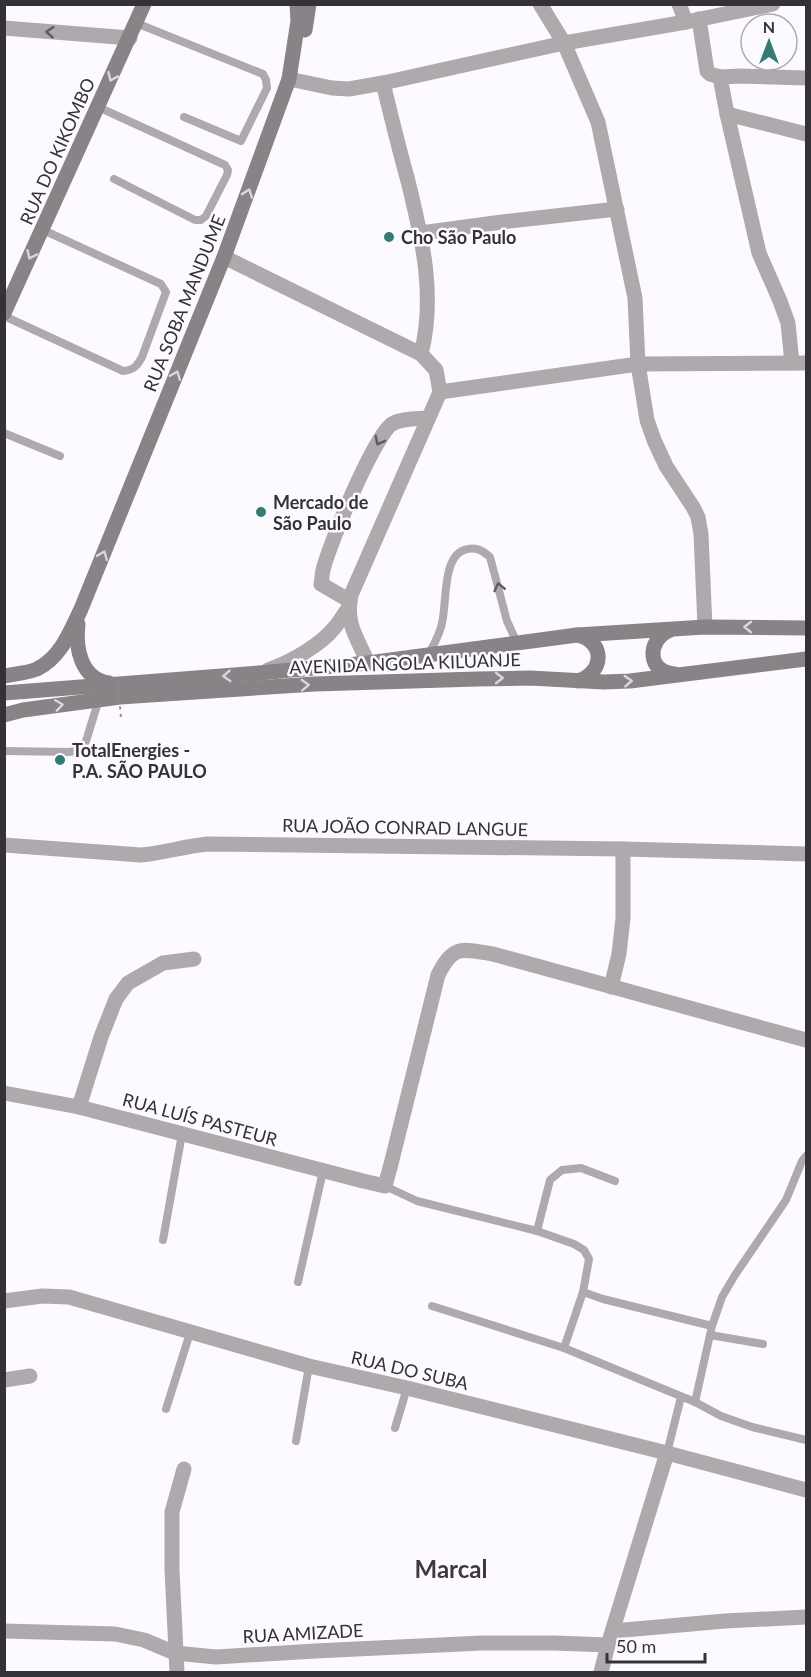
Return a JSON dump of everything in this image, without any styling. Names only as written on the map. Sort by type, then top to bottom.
[{"type":"main road","name":"RUA DO KIKOMBO","points":[[4,315],[144,4]]},
{"type":"main road","points":[[291,4],[298,21]]},
{"type":"main road","name":"RUA SOBA MANDUME","points":[[81,609],[224,257],[289,79],[298,21],[297,4]]},
{"type":"main road","points":[[293,54],[305,31],[309,4]]},
{"type":"main road","points":[[4,676],[36,669],[53,657],[65,643],[81,609]]},
{"type":"main road","points":[[81,609],[77,646],[80,657],[94,678],[114,684]]},
{"type":"main road","name":"AVENIDA NGOLA KILUANJE","points":[[4,693],[368,663],[577,635],[705,627],[807,628]]},
{"type":"main road","points":[[670,630],[663,633],[652,652],[657,666],[663,671],[677,675]]},
{"type":"main road","points":[[577,635],[591,641],[598,654],[596,668],[592,675],[578,681]]},
{"type":"main road","name":"AVENIDA NGOLA KILUANJE","points":[[4,715],[99,699],[315,684],[530,678],[630,681],[807,659]]},
{"type":"street","points":[[540,4],[564,44],[598,122],[635,298],[639,364],[647,420],[666,466],[675,482],[687,495],[698,517],[703,557],[705,627]]},
{"type":"street","points":[[679,4],[692,21],[707,71],[710,74],[720,77],[807,78]]},
{"type":"street","points":[[289,79],[332,88],[383,83],[564,44],[773,4]]},
{"type":"street","points":[[4,28],[130,38]]},
{"type":"street","points":[[440,392],[639,364],[800,363],[780,301],[759,253],[720,77]]},
{"type":"street","points":[[383,83],[421,233],[428,292],[426,334],[421,354]]},
{"type":"street","points":[[727,114],[807,134]]},
{"type":"street","points":[[421,233],[617,209]]},
{"type":"street","points":[[224,257],[421,354],[436,370],[440,392],[349,604],[334,629],[284,665],[259,673]]},
{"type":"street","points":[[349,604],[321,584],[323,569],[341,522],[366,465],[384,432],[400,420],[428,418]]},
{"type":"street","points":[[349,604],[352,628],[368,663]]},
{"type":"street","name":"RUA JOÃO CONRAD LANGUE","points":[[4,845],[141,855],[208,844],[623,849],[807,854]]},
{"type":"street","points":[[611,987],[619,954],[623,918],[623,849]]},
{"type":"street","points":[[385,1186],[431,997],[445,960],[457,951],[493,954],[807,1040]]},
{"type":"street","points":[[79,1107],[101,1037],[116,999],[128,983],[163,963],[194,959]]},
{"type":"street","name":"RUA LUÍS PASTEUR","points":[[4,1093],[79,1107],[385,1186]]},
{"type":"street","name":"RUA DO SUBA","points":[[4,1301],[42,1296],[69,1297],[309,1366],[407,1388],[807,1490]]},
{"type":"street","points":[[4,1380],[30,1376]]},
{"type":"street","points":[[601,1672],[667,1453]]},
{"type":"street","points":[[177,1672],[172,1570],[172,1512],[184,1469]]},
{"type":"street","name":"RUA AMIZADE","points":[[4,1631],[115,1634],[144,1640],[175,1653],[216,1658],[482,1643],[554,1642],[611,1638],[724,1621],[807,1617]]},
{"type":"lane","points":[[136,23],[262,74],[266,80],[267,88],[241,141],[184,117]]},
{"type":"lane","points":[[98,107],[225,165],[228,170],[206,216],[201,220],[195,220],[114,179]]},
{"type":"lane","points":[[4,315],[123,370],[137,367],[142,357],[166,292],[164,287],[43,230]]},
{"type":"lane","points":[[4,432],[60,456]]},
{"type":"lane","points":[[428,654],[442,626],[445,589],[450,568],[459,552],[474,548],[490,557],[507,621],[517,643]]},
{"type":"lane","points":[[4,751],[69,752],[80,750],[86,741],[99,699]]},
{"type":"lane","points":[[163,1240],[182,1134]]},
{"type":"lane","points":[[695,1402],[712,1326],[722,1297],[786,1200],[802,1161],[807,1156]]},
{"type":"lane","points":[[537,1231],[550,1180],[562,1170],[581,1168],[615,1181]]},
{"type":"lane","points":[[298,1282],[323,1171]]},
{"type":"lane","points":[[385,1186],[417,1202],[537,1231],[574,1244],[584,1250],[589,1259],[583,1292],[564,1348]]},
{"type":"lane","points":[[583,1292],[712,1326]]},
{"type":"lane","points":[[432,1305],[564,1348],[695,1402],[721,1416],[752,1427],[807,1440]]},
{"type":"lane","points":[[166,1409],[190,1333]]},
{"type":"lane","points":[[710,1335],[763,1344]]},
{"type":"lane","points":[[296,1441],[309,1366]]},
{"type":"lane","points":[[395,1428],[407,1388]]},
{"type":"lane","points":[[667,1453],[681,1396]]},
{"type":"path","points":[[114,684],[121,718]]},
{"type":"place","name":"Cho São Paulo","points":[[389,237]]},
{"type":"place","name":"Mercado de São Paulo","points":[[261,512]]},
{"type":"place","name":"TotalEnergies - P.A. SÃO PAULO","points":[[60,760]]},
{"type":"district","name":"Marcal","points":[[451,1568]]}]
